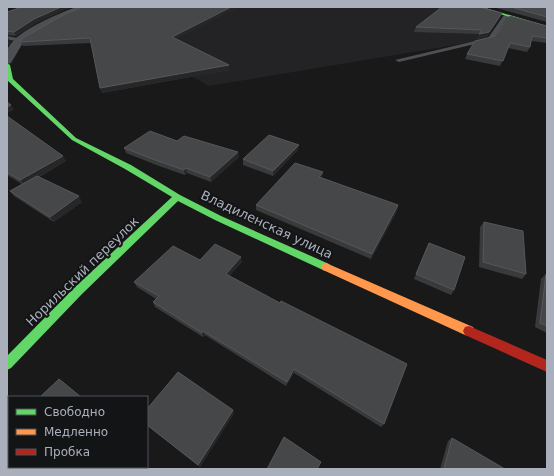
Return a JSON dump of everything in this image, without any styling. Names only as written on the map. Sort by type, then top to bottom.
[{"type":"street","points":[[7,60],[20,39],[63,15],[84,7]]},
{"type":"street","points":[[478,7],[547,27]]},
{"type":"street","name":"Владиленская улица","points":[[7,65],[10,80],[74,139],[128,167],[177,197],[218,218],[547,366]]},
{"type":"street","name":"Норильский переулок","points":[[7,364],[78,291],[177,197]]},
{"type":"lane","points":[[399,60],[490,39],[506,16]]},
{"type":"lane","points":[[7,38],[20,39]]},
{"type":"shaded area","points":[[104,7],[463,7],[472,9],[494,27],[479,41],[209,86],[119,36]]},
{"type":"building","points":[[22,7],[61,7],[34,19],[14,32],[7,31],[7,12]]},
{"type":"building","points":[[83,7],[231,7],[172,37],[229,65],[100,88],[90,38],[20,42],[23,38],[65,14]]},
{"type":"building","points":[[442,7],[479,7],[502,13],[489,32],[479,34],[482,30],[416,27]]},
{"type":"building","points":[[511,7],[547,7],[547,17]]},
{"type":"building","points":[[510,16],[547,26],[547,38],[532,36],[530,47],[510,43],[503,61],[467,54],[475,41],[495,36]]},
{"type":"building","points":[[7,116],[63,156],[20,180],[7,172]]},
{"type":"building","points":[[150,131],[177,141],[184,136],[238,152],[210,177],[186,168],[184,170],[124,148]]},
{"type":"building","points":[[269,135],[299,145],[273,171],[243,159]]},
{"type":"building","points":[[295,163],[323,172],[319,177],[398,205],[372,254],[256,205]]},
{"type":"building","points":[[37,176],[79,196],[50,217],[10,191]]},
{"type":"building","points":[[484,222],[523,231],[526,274],[483,262]]},
{"type":"building","points":[[429,243],[465,257],[454,290],[416,274]]},
{"type":"building","points":[[215,244],[241,257],[226,274],[280,303],[281,301],[407,364],[384,424],[294,369],[287,382],[203,331],[202,333],[153,302],[159,296],[134,282],[173,246],[200,260]]},
{"type":"building","points":[[546,274],[547,275],[547,326],[540,323]]},
{"type":"building","points":[[178,372],[233,410],[198,465],[148,426],[148,408]]},
{"type":"building","points":[[59,379],[80,396],[41,396]]},
{"type":"building","points":[[284,437],[321,462],[317,469],[267,469]]},
{"type":"building","points":[[452,438],[505,469],[444,469]]},
{"type":"traffic: fast","points":[[478,7],[547,27]]},
{"type":"traffic: fast","points":[[7,65],[10,80],[74,139],[128,167],[177,197],[218,218],[326,267]]},
{"type":"traffic: fast","points":[[7,364],[78,291],[177,197]]},
{"type":"traffic: slow","points":[[326,267],[469,331]]},
{"type":"traffic: jam","points":[[469,331],[547,366]]}]
